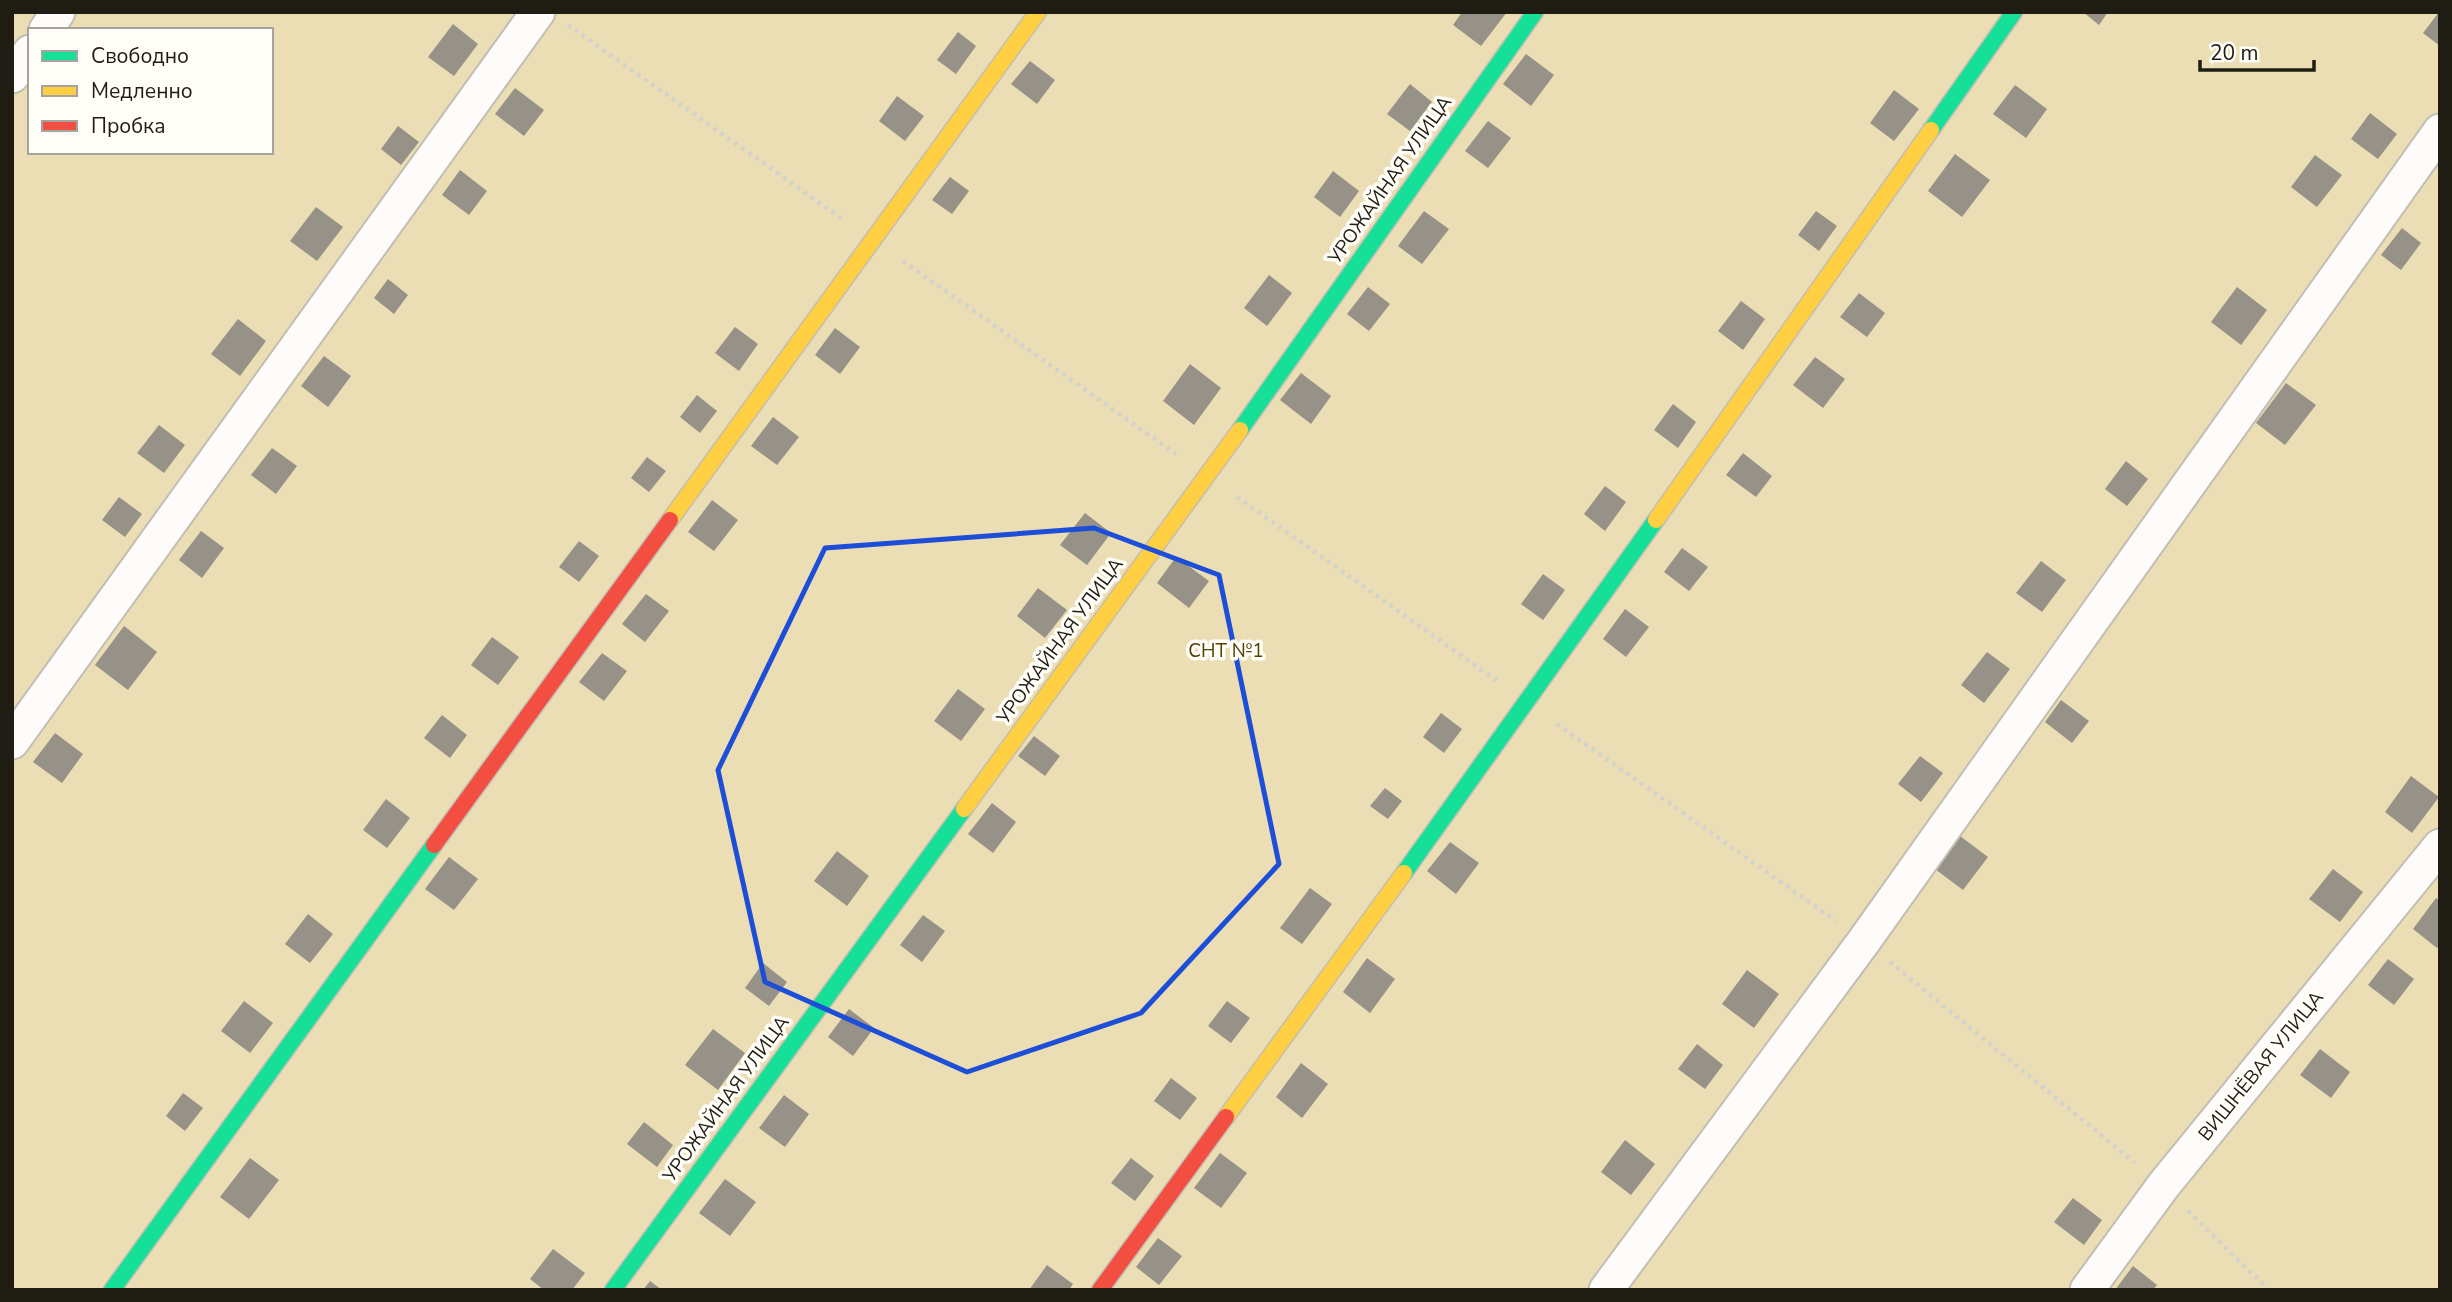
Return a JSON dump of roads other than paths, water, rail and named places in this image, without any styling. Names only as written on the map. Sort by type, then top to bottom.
[{"type":"street","points":[[47,28],[58,12]]},
{"type":"street","points":[[112,1290],[1038,12]]},
{"type":"street","name":"УРОЖАЙНАЯ УЛИЦА","points":[[613,1290],[1207,476],[1535,12]]},
{"type":"street","points":[[1100,1290],[1528,703],[2014,12]]},
{"type":"street","points":[[12,742],[550,16]]},
{"type":"street","points":[[12,76],[28,55]]},
{"type":"street","points":[[1605,1290],[1864,941],[2440,131]]},
{"type":"street","name":"ВИШНЁВАЯ УЛИЦА","points":[[2087,1290],[2163,1186],[2440,846]]},
{"type":"park label","name":"СНТ №1","points":[[1226,651]]}]
